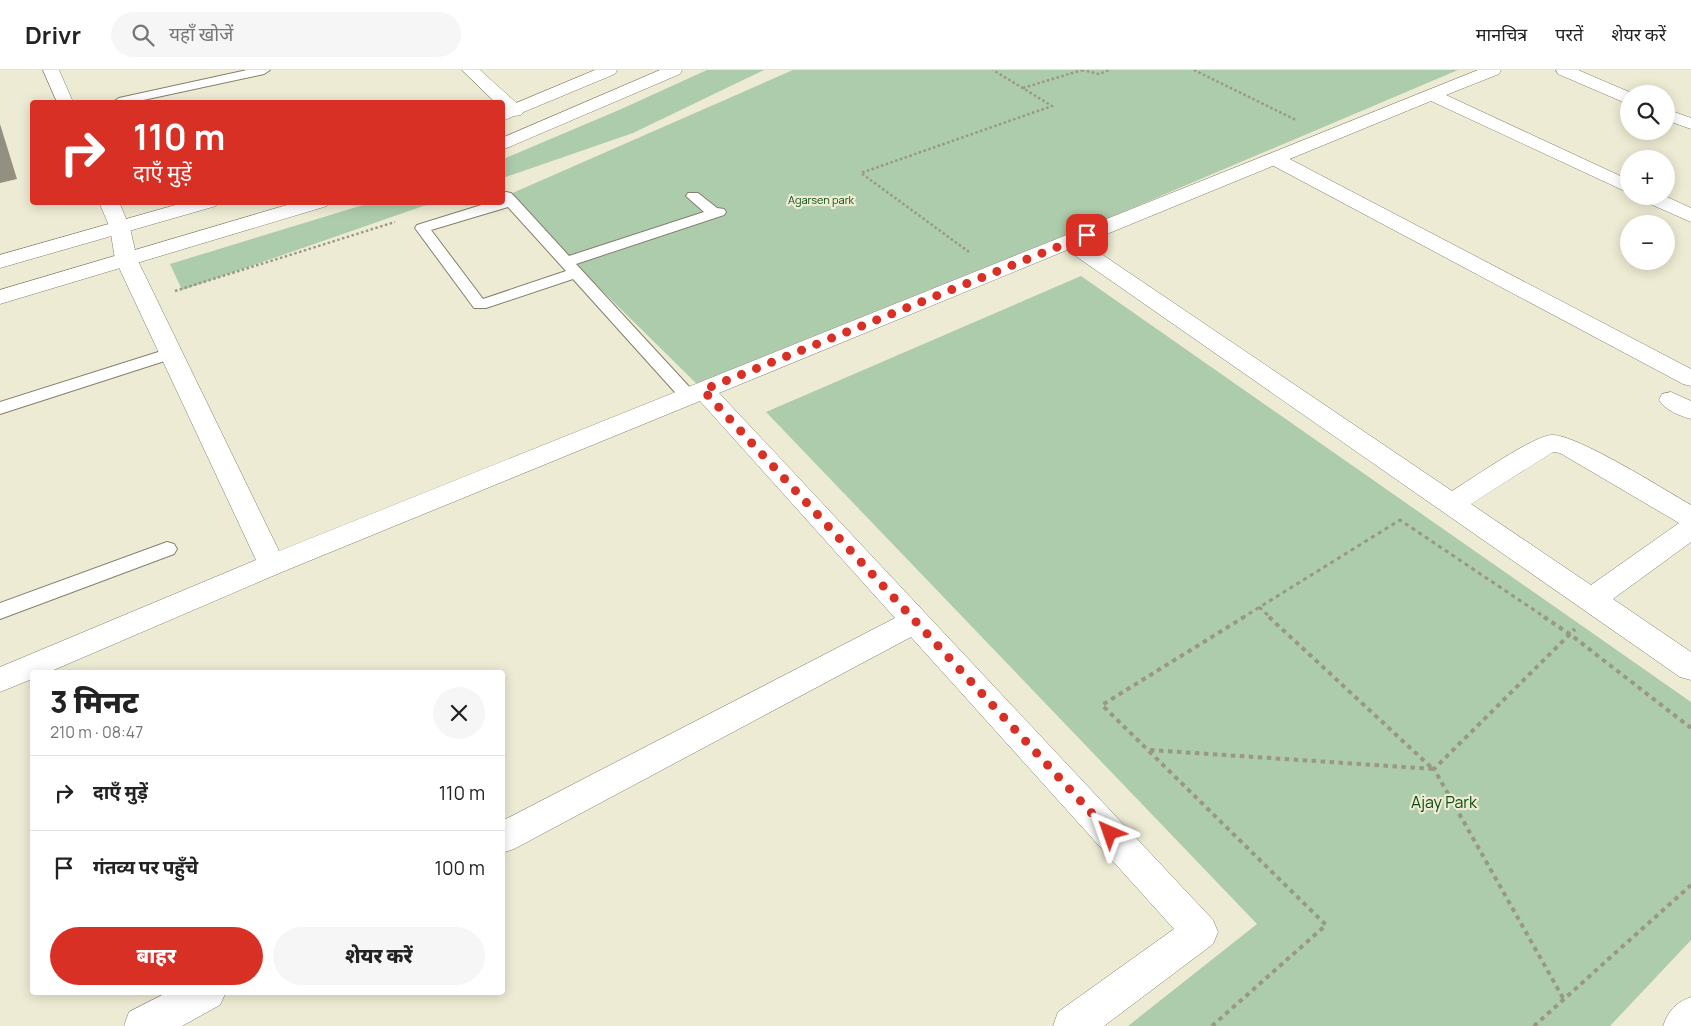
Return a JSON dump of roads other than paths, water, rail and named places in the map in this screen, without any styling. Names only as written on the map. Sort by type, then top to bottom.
[{"type":"street","points":[[51,70],[64,100]]},
{"type":"street","points":[[470,70],[497,100]]},
{"type":"street","points":[[509,114],[609,70]]},
{"type":"street","points":[[505,144],[674,70]]},
{"type":"street","points":[[0,680],[272,565],[1493,70]]},
{"type":"street","points":[[1564,70],[1620,94]]},
{"type":"street","points":[[1431,95],[1620,183]]},
{"type":"street","points":[[1675,118],[1691,124]]},
{"type":"street","points":[[1275,158],[1691,379]]},
{"type":"street","points":[[110,205],[120,228],[126,259],[272,565]]},
{"type":"street","points":[[0,262],[199,205]]},
{"type":"street","points":[[0,297],[310,205]]},
{"type":"street","points":[[1667,205],[1691,216]]},
{"type":"street","points":[[1070,242],[1691,668]]},
{"type":"street","points":[[696,393],[916,621],[1200,932],[1072,1026]]},
{"type":"street","points":[[1451,504],[1544,446],[1552,443],[1568,447],[1691,517]]},
{"type":"street","points":[[1591,600],[1691,528]]},
{"type":"street","points":[[505,836],[916,621]]},
{"type":"street","points":[[143,1026],[201,995]]},
{"type":"street","points":[[1682,1026],[1691,1016]]},
{"type":"lane","points":[[128,100],[264,70]]},
{"type":"lane","points":[[161,100],[199,85]]},
{"type":"lane","points":[[488,205],[422,228],[480,306],[716,212],[693,196]]},
{"type":"lane","points":[[505,199],[508,198],[572,268],[696,393]]},
{"type":"lane","points":[[0,408],[171,353]]},
{"type":"lane","points":[[0,610],[167,549]]},
{"type":"park label","name":"Agarsen park","points":[[821,200]]},
{"type":"park label","name":"Ajay Park","points":[[1444,802]]}]
